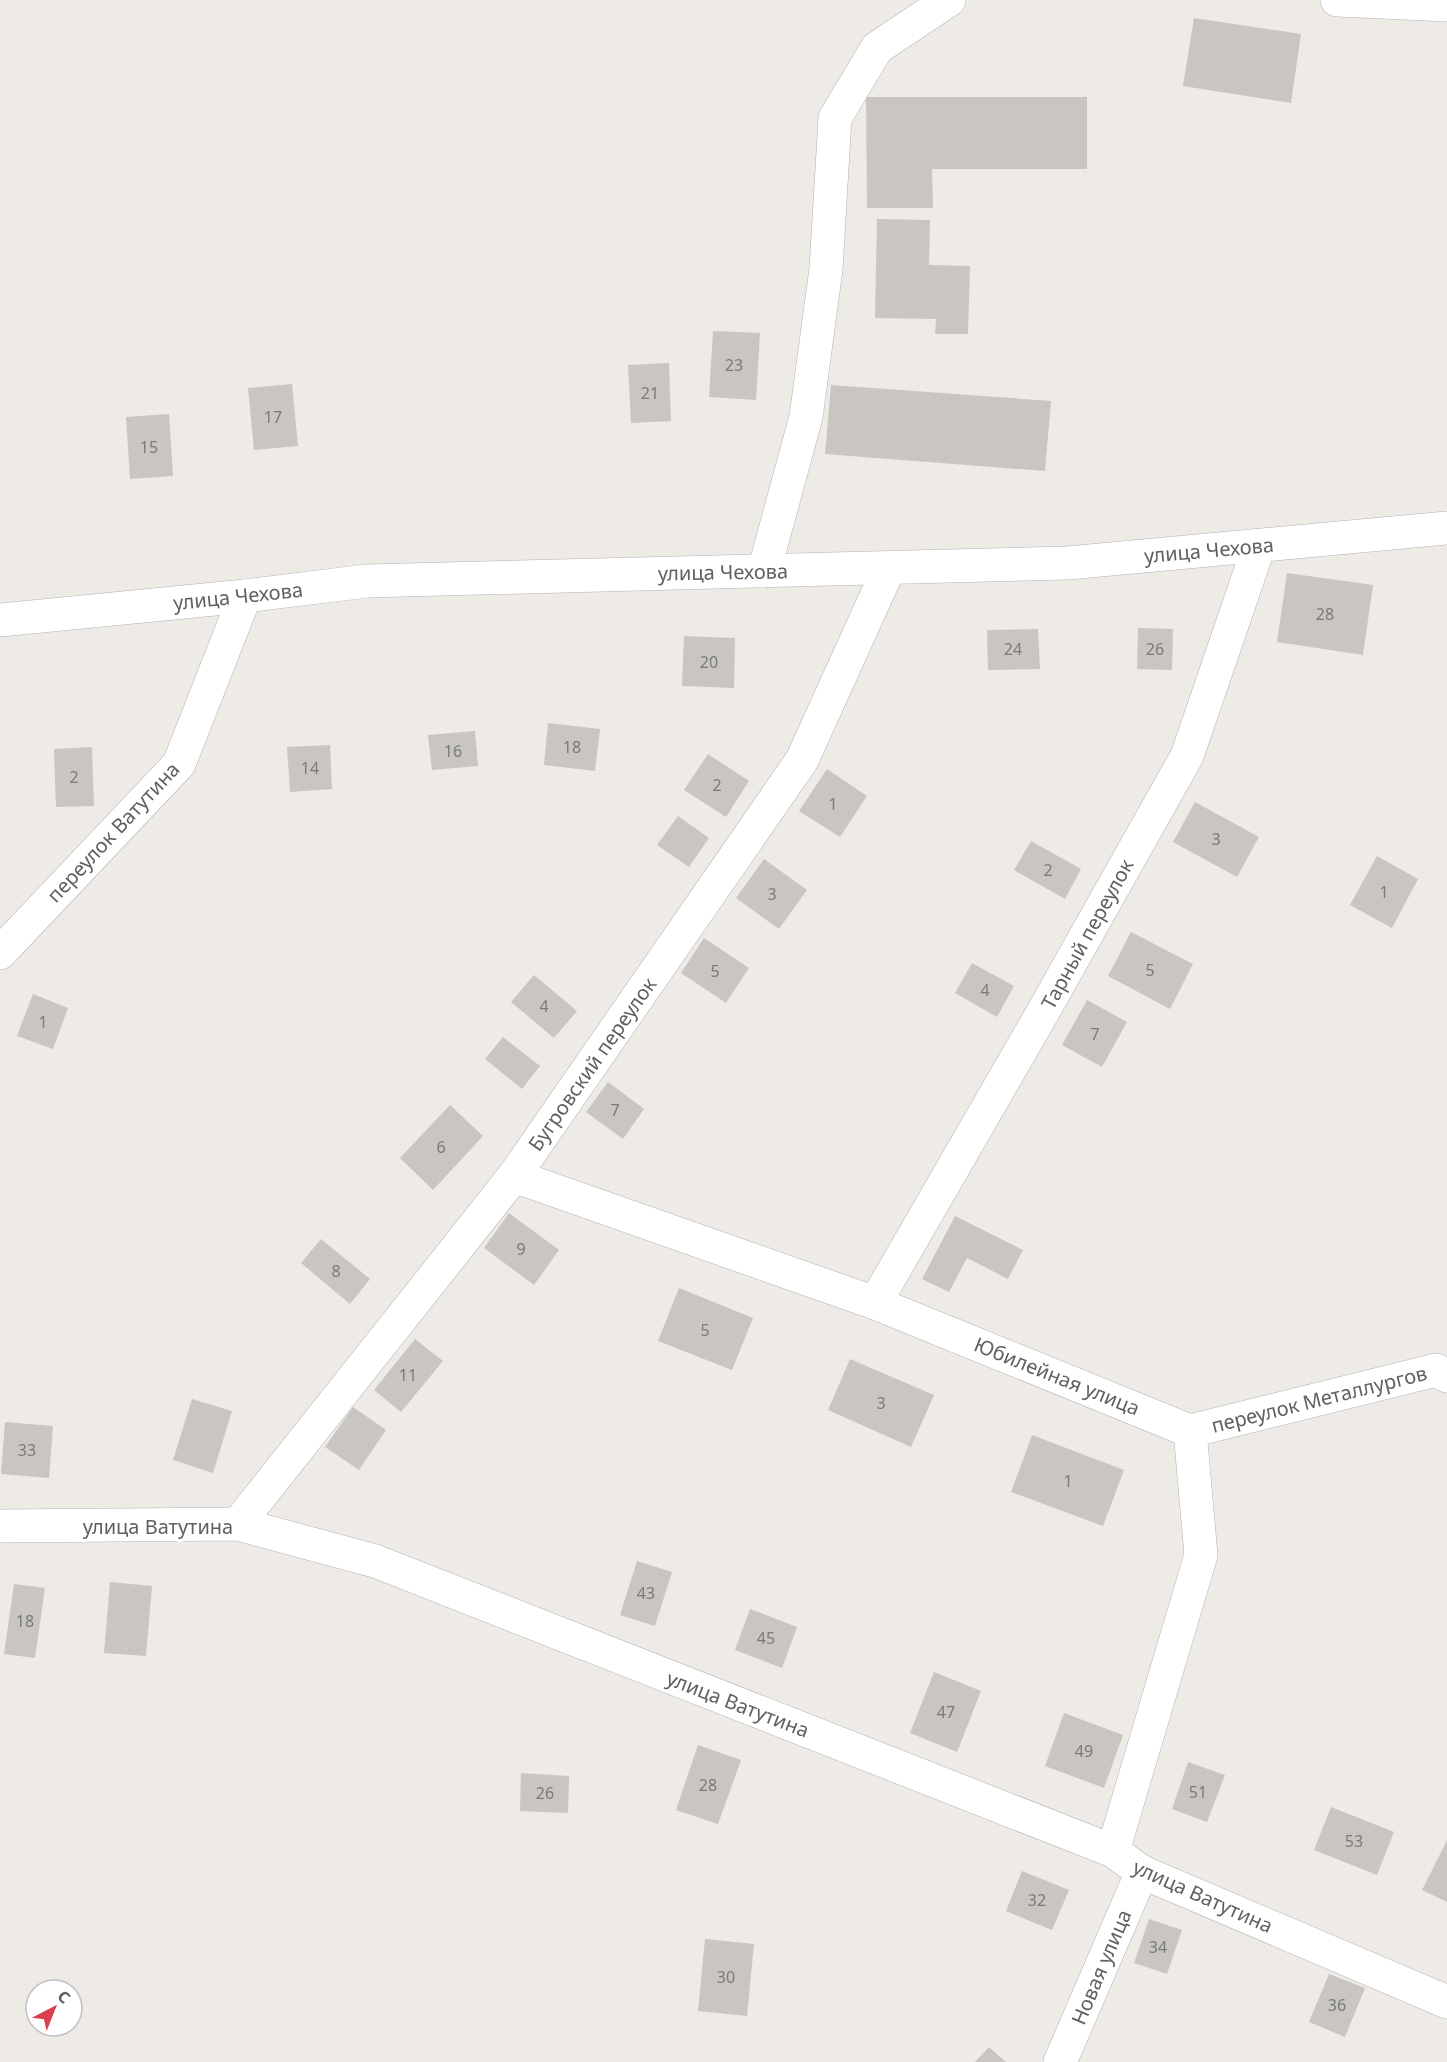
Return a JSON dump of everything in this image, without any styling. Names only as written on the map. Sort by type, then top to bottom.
[{"type":"street","points":[[764,571],[806,417],[826,269],[835,118],[878,48],[949,0]]},
{"type":"street","points":[[1337,0],[1447,5]]},
{"type":"street","name":"улица Чехова","points":[[0,620],[367,582],[1068,563],[1447,528]]},
{"type":"street","name":"Тарный переулок","points":[[875,1303],[1187,756],[1258,546]]},
{"type":"street","name":"Бугровский переулок","points":[[238,1524],[514,1176],[802,760],[889,568]]},
{"type":"street","name":"переулок Ватутина","points":[[0,953],[179,764],[245,596]]},
{"type":"street","name":"Юбилейная улица","points":[[514,1176],[875,1303],[1190,1431]]},
{"type":"street","name":"переулок Металлургов","points":[[1190,1431],[1436,1370],[1447,1376]]},
{"type":"street","points":[[1113,1851],[1201,1555],[1190,1431]]},
{"type":"street","name":"улица Ватутина","points":[[0,1526],[238,1524],[375,1561],[1113,1851],[1142,1872],[1447,2002]]},
{"type":"street","name":"Новая улица","points":[[1060,2062],[1142,1872]]},
{"type":"building","points":[[1194,18],[1301,34],[1291,103],[1183,86]]},
{"type":"building","points":[[866,97],[1087,97],[1087,169],[932,169],[933,208],[867,208]]},
{"type":"building","points":[[877,219],[930,220],[929,265],[970,266],[968,334],[935,334],[936,319],[875,318]]},
{"type":"building","points":[[713,331],[760,333],[756,400],[709,397]]},
{"type":"building","points":[[669,363],[671,421],[631,423],[628,365]]},
{"type":"building","points":[[292,384],[298,446],[254,450],[248,388]]},
{"type":"building","points":[[831,385],[1051,401],[1045,471],[825,454]]},
{"type":"building","points":[[169,414],[173,476],[130,479],[126,417]]},
{"type":"building","points":[[1287,573],[1373,585],[1363,655],[1277,642]]},
{"type":"building","points":[[1138,628],[1173,629],[1172,670],[1137,669]]},
{"type":"building","points":[[1038,629],[1040,669],[988,670],[987,630]]},
{"type":"building","points":[[684,636],[735,638],[734,688],[682,686]]},
{"type":"building","points":[[548,723],[600,729],[595,771],[544,765]]},
{"type":"building","points":[[475,731],[478,766],[432,770],[428,735]]},
{"type":"building","points":[[330,745],[332,789],[290,792],[287,747]]},
{"type":"building","points":[[92,747],[94,806],[56,807],[54,749]]},
{"type":"building","points":[[708,754],[749,781],[726,817],[684,790]]},
{"type":"building","points":[[827,769],[867,796],[840,837],[799,811]]},
{"type":"building","points":[[1195,802],[1259,837],[1237,877],[1173,842]]},
{"type":"building","points":[[678,816],[709,838],[689,867],[657,845]]},
{"type":"building","points":[[1031,841],[1081,869],[1065,899],[1014,870]]},
{"type":"building","points":[[1377,856],[1418,879],[1392,928],[1350,905]]},
{"type":"building","points":[[764,859],[807,890],[779,929],[736,898]]},
{"type":"building","points":[[1131,932],[1193,964],[1170,1009],[1108,976]]},
{"type":"building","points":[[704,938],[749,968],[726,1003],[681,973]]},
{"type":"building","points":[[972,963],[1014,986],[997,1017],[955,993]]},
{"type":"building","points":[[534,975],[577,1011],[554,1038],[511,1002]]},
{"type":"building","points":[[33,994],[68,1008],[53,1049],[17,1036]]},
{"type":"building","points":[[1087,1000],[1127,1022],[1102,1067],[1062,1045]]},
{"type":"building","points":[[503,1037],[540,1066],[522,1089],[485,1059]]},
{"type":"building","points":[[608,1082],[644,1109],[623,1139],[586,1112]]},
{"type":"building","points":[[450,1105],[483,1136],[433,1190],[400,1158]]},
{"type":"building","points":[[509,1213],[559,1250],[534,1285],[484,1248]]},
{"type":"building","points":[[955,1216],[1023,1250],[1008,1279],[967,1258],[949,1292],[922,1279]]},
{"type":"building","points":[[321,1239],[370,1279],[350,1304],[301,1263]]},
{"type":"building","points":[[679,1288],[753,1318],[732,1370],[658,1341]]},
{"type":"building","points":[[415,1339],[443,1361],[401,1412],[374,1390]]},
{"type":"building","points":[[850,1359],[934,1395],[911,1447],[828,1410]]},
{"type":"building","points":[[192,1399],[232,1411],[213,1473],[173,1460]]},
{"type":"building","points":[[353,1407],[386,1430],[359,1470],[325,1447]]},
{"type":"building","points":[[5,1422],[53,1426],[49,1478],[1,1474]]},
{"type":"building","points":[[1032,1435],[1124,1470],[1103,1526],[1011,1492]]},
{"type":"building","points":[[637,1561],[672,1572],[655,1626],[620,1615]]},
{"type":"building","points":[[110,1582],[152,1586],[146,1656],[104,1653]]},
{"type":"building","points":[[14,1584],[45,1588],[35,1658],[4,1654]]},
{"type":"building","points":[[750,1609],[797,1627],[782,1668],[735,1650]]},
{"type":"building","points":[[934,1672],[981,1691],[957,1752],[910,1733]]},
{"type":"building","points":[[1064,1713],[1123,1735],[1104,1788],[1045,1766]]},
{"type":"building","points":[[698,1745],[741,1760],[718,1824],[676,1810]]},
{"type":"building","points":[[1188,1762],[1225,1775],[1207,1822],[1172,1809]]},
{"type":"building","points":[[521,1773],[569,1776],[568,1813],[520,1811]]},
{"type":"building","points":[[1331,1807],[1394,1832],[1377,1875],[1314,1850]]},
{"type":"building","points":[[1447,1840],[1447,1902],[1422,1890]]},
{"type":"building","points":[[1022,1871],[1069,1890],[1052,1930],[1006,1911]]},
{"type":"building","points":[[1149,1919],[1182,1930],[1167,1974],[1134,1963]]},
{"type":"building","points":[[705,1939],[754,1944],[747,2016],[698,2011]]},
{"type":"building","points":[[1329,1974],[1365,1988],[1345,2037],[1309,2022]]},
{"type":"building","points":[[989,2047],[1006,2062],[975,2062]]}]
